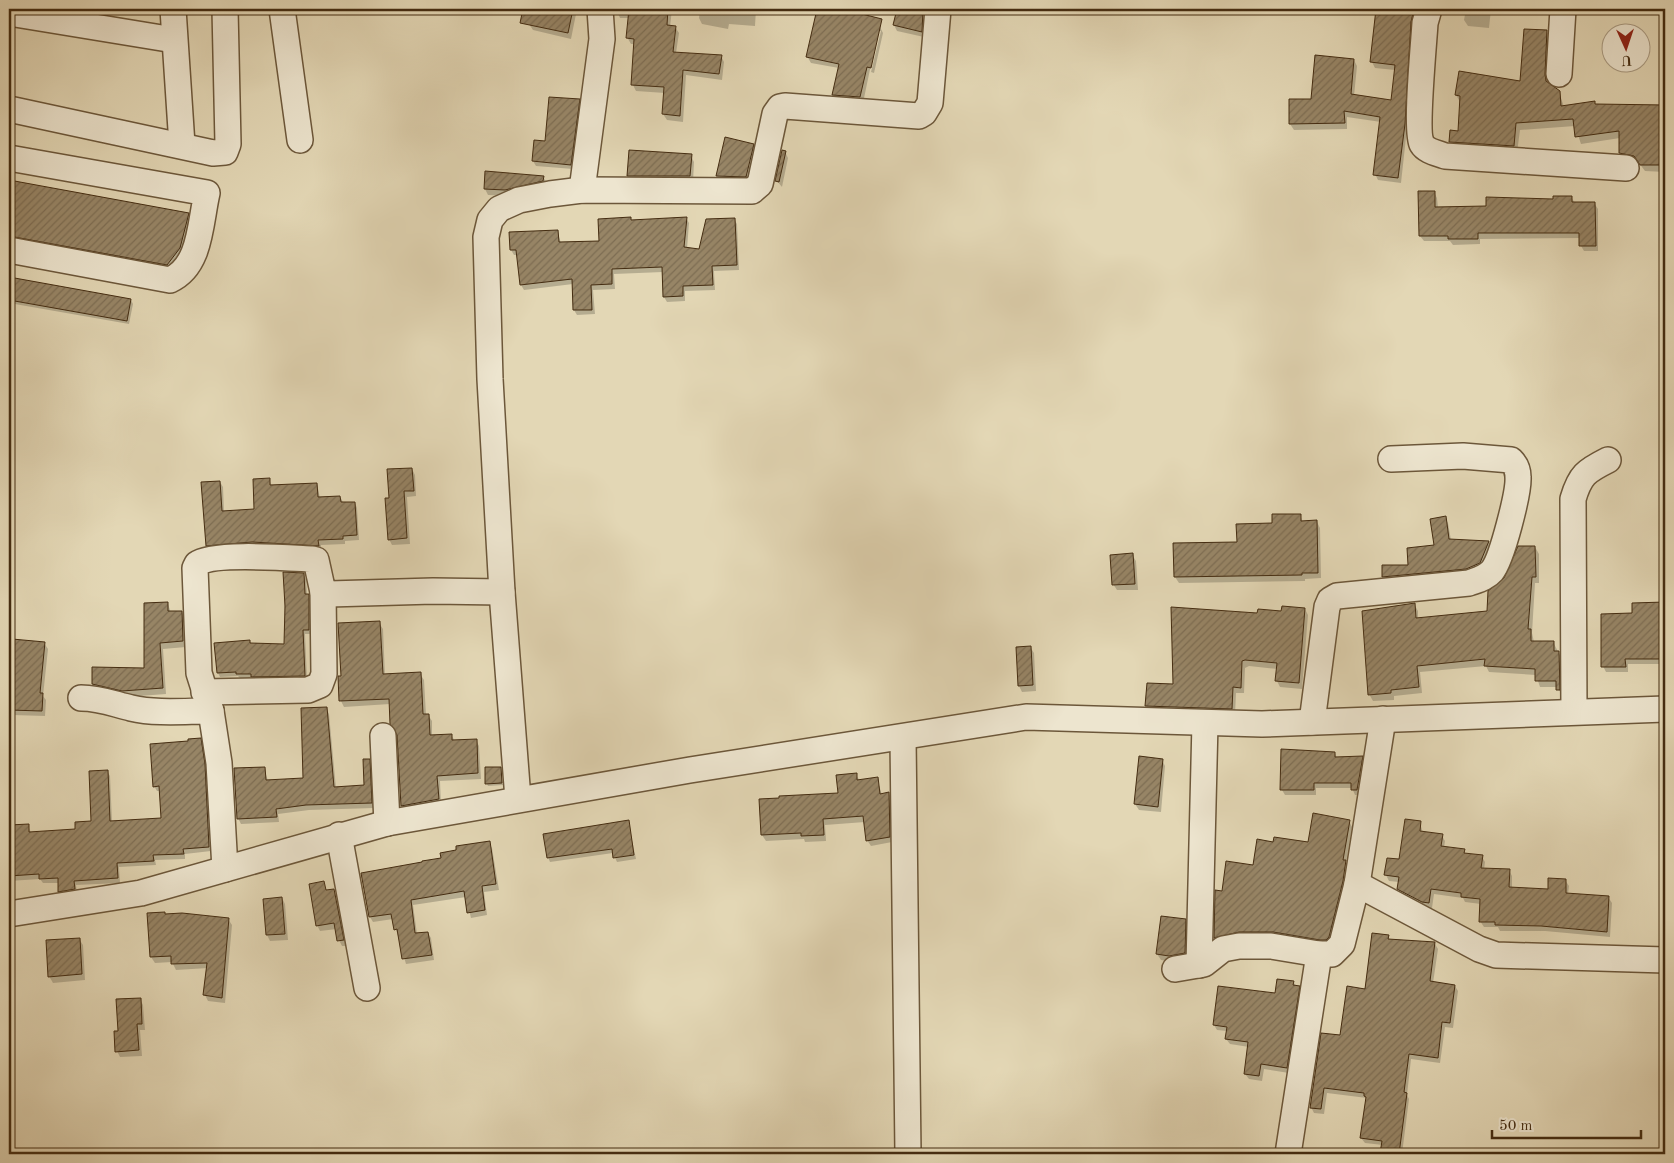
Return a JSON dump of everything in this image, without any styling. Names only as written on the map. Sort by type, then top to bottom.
[{"type":"street","points":[[173,9],[182,145]]},
{"type":"street","points":[[9,108],[182,145],[213,154],[225,152],[227,149],[225,9]]},
{"type":"street","points":[[282,9],[300,140]]},
{"type":"street","points":[[582,190],[602,39],[600,9]]},
{"type":"street","points":[[518,799],[502,592],[490,379],[488,229],[490,220],[496,212],[519,200],[582,190],[752,191],[760,184],[775,114],[780,107],[919,116],[924,113],[930,103],[938,9]]},
{"type":"street","points":[[1429,9],[1425,23],[1420,94],[1420,140],[1427,149],[1446,156],[1626,168]]},
{"type":"street","points":[[1559,74],[1563,9]]},
{"type":"street","points":[[9,13],[174,40]]},
{"type":"street","points":[[9,158],[207,188],[193,258],[180,276],[170,280],[9,250]]},
{"type":"street","points":[[1312,722],[1327,607],[1330,600],[1337,596],[1468,583],[1484,578],[1493,570],[1501,550],[1518,486],[1516,467],[1510,460],[1462,456],[1391,459]]},
{"type":"street","points":[[1574,711],[1573,499],[1580,478],[1592,468],[1608,460]]},
{"type":"street","points":[[81,698],[98,698],[131,708],[152,711],[208,701],[308,690],[320,685],[324,674],[323,592],[316,560],[251,557],[208,559],[197,564],[195,568],[199,673],[208,701],[219,763],[226,868]]},
{"type":"street","points":[[323,592],[502,592]]},
{"type":"street","points":[[9,914],[141,893],[339,835],[387,823],[518,799],[1026,717],[1205,723],[1312,722],[1665,709]]},
{"type":"street","points":[[1205,723],[1187,967],[1207,962],[1223,949],[1239,946],[1271,946],[1319,954],[1332,954],[1342,944],[1357,884],[1383,719]]},
{"type":"street","points":[[383,736],[387,823]]},
{"type":"street","points":[[902,738],[908,1154]]},
{"type":"street","points":[[339,835],[368,988]]},
{"type":"street","points":[[1357,884],[1478,950],[1496,955],[1665,960]]},
{"type":"street","points":[[1288,1154],[1319,954]]},
{"type":"building","points":[[523,9],[573,9],[568,33],[520,23]]},
{"type":"building","points":[[629,9],[668,9],[667,25],[676,26],[673,52],[722,55],[719,74],[683,70],[680,116],[662,114],[664,87],[631,85],[634,39],[626,38]]},
{"type":"building","points":[[817,9],[863,9],[862,14],[882,19],[871,68],[867,67],[860,97],[832,95],[839,64],[806,57]]},
{"type":"building","points":[[897,9],[923,10],[922,32],[893,25]]},
{"type":"building","points":[[1376,9],[1414,9],[1411,22],[1405,124],[1398,178],[1373,175],[1380,117],[1344,111],[1345,123],[1289,124],[1289,99],[1311,99],[1315,55],[1354,59],[1351,94],[1391,100],[1395,65],[1370,62]]},
{"type":"building","points":[[1524,29],[1547,30],[1546,81],[1560,91],[1561,106],[1595,101],[1595,104],[1665,105],[1665,165],[1640,165],[1634,156],[1619,153],[1619,131],[1575,137],[1573,119],[1516,123],[1514,146],[1449,142],[1450,130],[1458,131],[1460,96],[1455,95],[1459,71],[1520,81]]},
{"type":"building","points":[[549,97],[580,99],[571,165],[532,161],[534,140],[545,141]]},
{"type":"building","points":[[725,137],[754,144],[746,177],[716,176]]},
{"type":"building","points":[[629,150],[692,154],[690,176],[627,176]]},
{"type":"building","points":[[782,150],[786,151],[779,182],[775,181]]},
{"type":"building","points":[[485,171],[544,176],[543,181],[505,190],[484,189]]},
{"type":"building","points":[[9,180],[189,213],[180,248],[167,265],[9,236]]},
{"type":"building","points":[[1418,191],[1435,191],[1435,207],[1486,206],[1486,197],[1553,199],[1553,196],[1572,196],[1572,202],[1595,202],[1596,246],[1579,246],[1579,233],[1478,233],[1478,239],[1448,239],[1448,236],[1419,236]]},
{"type":"building","points":[[631,217],[631,220],[687,217],[684,247],[699,249],[706,219],[735,218],[737,265],[712,266],[713,285],[683,286],[683,296],[663,297],[662,267],[612,269],[612,284],[591,285],[592,310],[573,310],[572,279],[520,285],[516,250],[510,250],[509,232],[558,230],[559,242],[599,241],[598,219]]},
{"type":"building","points":[[9,277],[131,299],[127,321],[9,300]]},
{"type":"building","points":[[412,468],[414,491],[404,491],[407,538],[388,540],[385,498],[389,498],[387,469]]},
{"type":"building","points":[[270,478],[270,485],[317,483],[318,497],[340,496],[341,502],[355,502],[357,535],[343,536],[343,539],[318,540],[319,546],[252,542],[206,546],[201,482],[220,481],[222,511],[254,509],[253,479]]},
{"type":"building","points":[[1272,514],[1301,514],[1301,521],[1317,520],[1318,573],[1302,573],[1302,575],[1174,577],[1173,543],[1237,542],[1236,524],[1272,523]]},
{"type":"building","points":[[1446,516],[1449,539],[1489,541],[1480,563],[1466,569],[1382,577],[1382,565],[1408,565],[1407,548],[1434,545],[1430,519]]},
{"type":"building","points":[[1518,546],[1535,546],[1536,577],[1532,577],[1528,629],[1531,629],[1531,641],[1554,641],[1554,651],[1559,651],[1560,690],[1556,690],[1556,681],[1535,681],[1535,669],[1484,666],[1485,659],[1417,666],[1419,687],[1391,690],[1391,693],[1368,695],[1362,611],[1415,603],[1416,618],[1487,611],[1488,591],[1504,578]]},
{"type":"building","points":[[1133,553],[1135,584],[1112,585],[1110,555]]},
{"type":"building","points":[[283,572],[304,573],[305,594],[309,594],[309,630],[303,630],[305,676],[251,677],[251,674],[236,674],[236,672],[217,673],[214,643],[250,640],[250,643],[284,644],[285,606]]},
{"type":"building","points":[[168,602],[168,611],[182,611],[183,641],[160,643],[163,688],[122,691],[92,684],[92,667],[144,668],[144,603]]},
{"type":"building","points":[[1665,602],[1665,659],[1625,659],[1626,667],[1601,667],[1601,614],[1632,613],[1632,603]]},
{"type":"building","points":[[1282,606],[1305,608],[1299,683],[1275,681],[1277,663],[1245,660],[1242,661],[1241,688],[1233,687],[1232,709],[1145,706],[1147,683],[1173,684],[1171,607],[1257,613],[1258,609],[1281,611]]},
{"type":"building","points":[[380,621],[383,674],[421,672],[423,714],[429,714],[430,735],[452,734],[452,740],[477,739],[478,773],[437,776],[439,799],[401,806],[397,735],[390,724],[389,699],[339,701],[338,676],[341,676],[338,623]]},
{"type":"building","points":[[12,639],[45,642],[40,693],[43,693],[42,711],[9,710]]},
{"type":"building","points":[[1031,646],[1033,685],[1018,686],[1016,647]]},
{"type":"building","points":[[327,707],[334,787],[364,785],[363,759],[370,759],[372,803],[306,805],[276,809],[277,817],[237,819],[234,768],[265,767],[266,780],[303,778],[301,708]]},
{"type":"building","points":[[201,738],[205,764],[209,847],[183,849],[184,854],[153,855],[154,861],[117,863],[118,878],[74,881],[75,889],[58,892],[58,878],[39,879],[39,874],[9,876],[9,825],[29,824],[29,832],[75,829],[75,822],[91,821],[89,771],[108,770],[110,821],[161,818],[159,786],[153,787],[150,744]]},
{"type":"building","points":[[1281,749],[1335,752],[1335,757],[1363,756],[1357,790],[1351,790],[1351,783],[1314,783],[1314,790],[1280,790]]},
{"type":"building","points":[[1139,756],[1163,759],[1158,807],[1134,804]]},
{"type":"building","points":[[485,767],[501,767],[502,783],[485,784]]},
{"type":"building","points":[[857,773],[857,780],[878,777],[880,794],[889,792],[890,837],[866,841],[863,816],[823,819],[824,835],[801,836],[801,833],[761,835],[759,799],[838,793],[836,775]]},
{"type":"building","points":[[1313,813],[1350,820],[1343,860],[1346,860],[1343,881],[1329,937],[1326,940],[1320,940],[1273,932],[1239,932],[1214,938],[1215,890],[1222,891],[1226,861],[1253,865],[1257,839],[1273,842],[1274,837],[1308,842]]},
{"type":"building","points":[[1405,819],[1421,821],[1420,831],[1443,834],[1441,846],[1465,849],[1464,853],[1483,855],[1481,868],[1510,869],[1509,887],[1548,889],[1548,878],[1566,879],[1566,893],[1609,896],[1607,932],[1541,926],[1495,925],[1495,922],[1479,922],[1480,899],[1461,897],[1461,893],[1431,889],[1429,903],[1422,902],[1397,889],[1399,877],[1384,875],[1387,858],[1399,859]]},
{"type":"building","points":[[629,820],[634,855],[613,858],[612,849],[547,858],[543,834]]},
{"type":"building","points":[[490,841],[496,884],[482,886],[485,910],[467,913],[464,891],[411,900],[415,933],[428,932],[432,955],[402,959],[397,929],[394,930],[391,914],[369,917],[361,873],[441,858],[440,853],[456,850],[456,846]]},
{"type":"building","points":[[324,881],[326,890],[334,889],[344,940],[337,941],[334,923],[316,926],[309,884]]},
{"type":"building","points":[[282,897],[285,934],[266,935],[263,899]]},
{"type":"building","points":[[165,912],[165,914],[182,913],[229,918],[222,998],[203,995],[207,963],[171,964],[171,956],[150,957],[147,913]]},
{"type":"building","points":[[1161,916],[1186,919],[1185,953],[1169,956],[1156,954]]},
{"type":"building","points":[[1372,933],[1389,935],[1388,939],[1435,942],[1430,981],[1455,985],[1450,1023],[1442,1022],[1438,1058],[1409,1054],[1404,1092],[1407,1093],[1399,1154],[1380,1153],[1382,1141],[1360,1138],[1366,1097],[1364,1093],[1324,1088],[1321,1109],[1310,1108],[1321,1033],[1340,1035],[1347,986],[1365,989]]},
{"type":"building","points":[[80,938],[82,974],[48,977],[46,940]]},
{"type":"building","points":[[1277,979],[1294,981],[1293,985],[1300,986],[1287,1068],[1261,1064],[1259,1076],[1244,1074],[1248,1042],[1225,1039],[1227,1027],[1213,1025],[1218,986],[1275,993]]},
{"type":"building","points":[[141,998],[142,1024],[137,1024],[139,1050],[115,1052],[114,1031],[118,1031],[116,999]]}]
